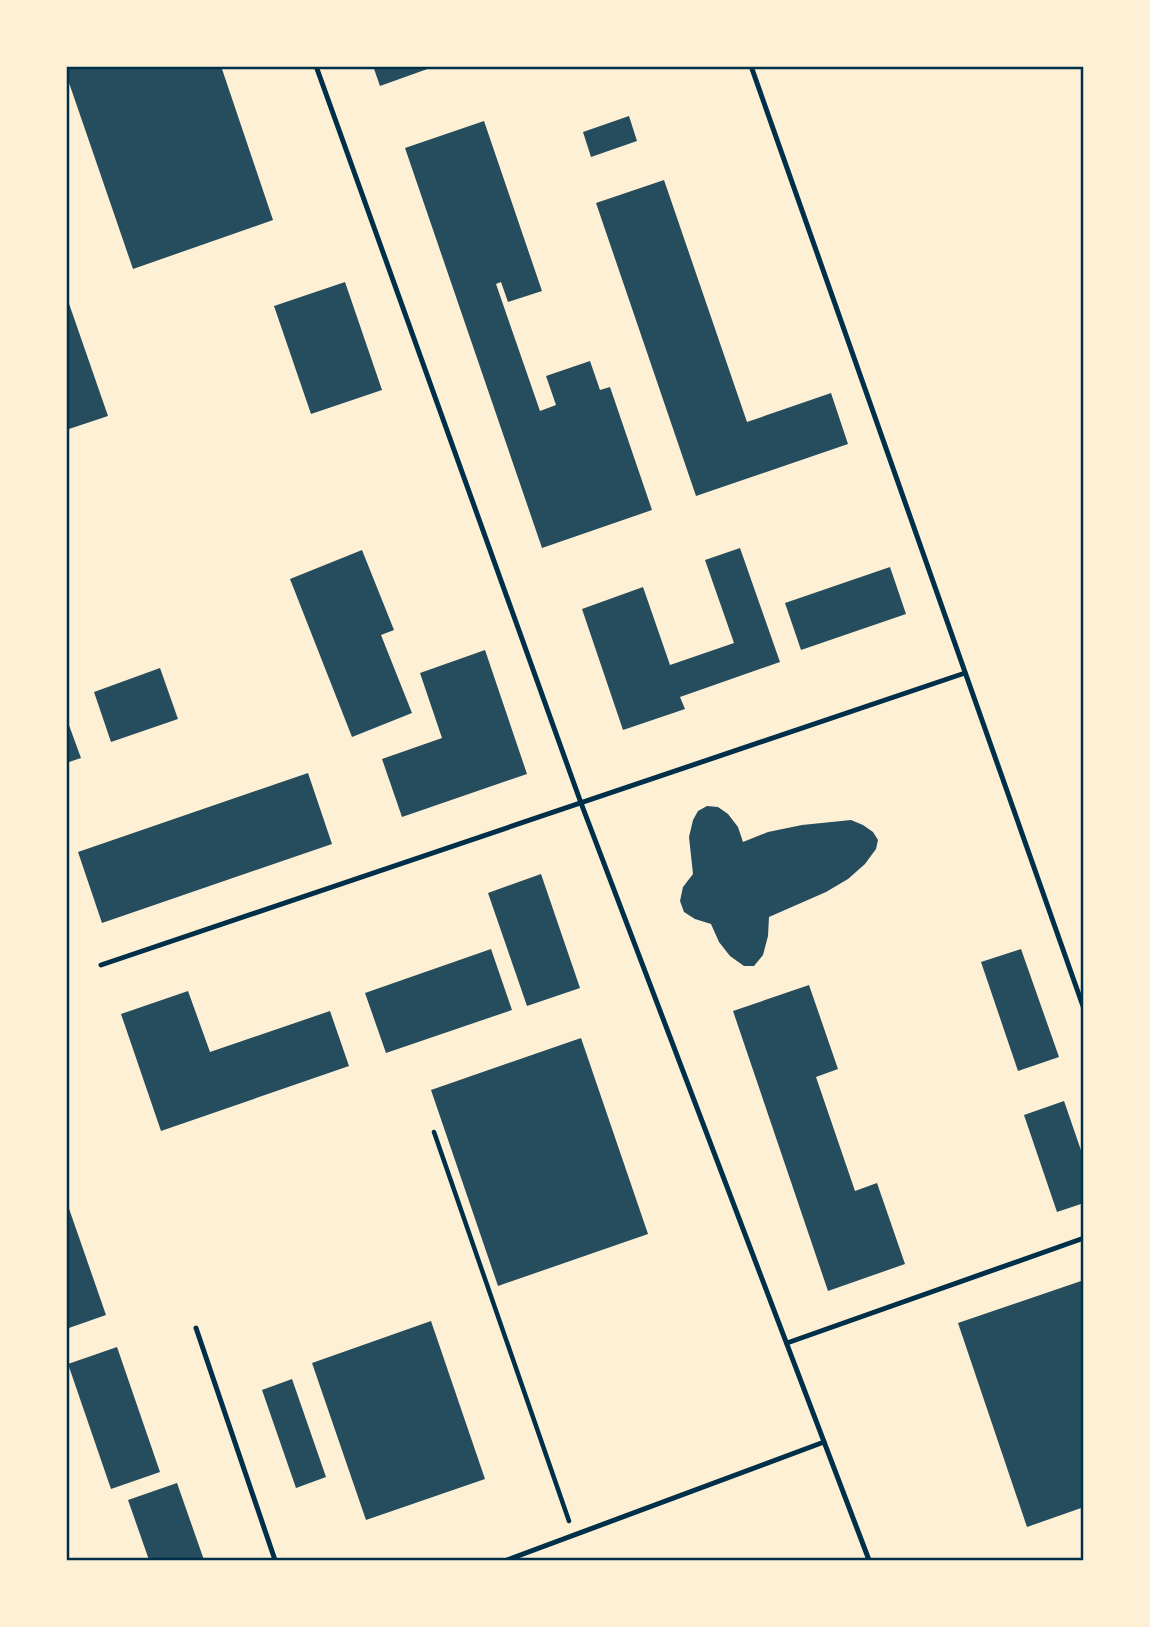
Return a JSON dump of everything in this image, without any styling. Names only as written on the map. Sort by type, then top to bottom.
[{"type":"lane","points":[[316,66],[581,803],[869,1560]]},
{"type":"lane","points":[[751,66],[1083,1009]]},
{"type":"lane","points":[[101,965],[965,673]]},
{"type":"lane","points":[[786,1343],[1083,1238]]},
{"type":"lane","points":[[196,1328],[275,1560]]},
{"type":"lane","points":[[507,1560],[824,1442]]},
{"type":"path","points":[[434,1132],[574,1535]]},
{"type":"building","points":[[66,66],[221,66],[273,220],[133,269],[66,74]]},
{"type":"building","points":[[373,66],[433,66],[433,67],[380,86]]},
{"type":"building","points":[[629,116],[637,141],[591,157],[583,132]]},
{"type":"building","points":[[484,121],[542,291],[508,302],[501,282],[496,284],[540,411],[556,405],[546,376],[590,361],[600,390],[610,387],[652,510],[542,548],[405,148]]},
{"type":"building","points":[[664,180],[747,422],[831,393],[848,444],[696,496],[596,203]]},
{"type":"building","points":[[345,282],[382,390],[311,414],[274,306]]},
{"type":"building","points":[[66,295],[108,416],[66,430]]},
{"type":"building","points":[[740,548],[780,662],[680,697],[685,709],[623,730],[582,609],[643,587],[670,665],[734,643],[705,560]]},
{"type":"building","points":[[362,550],[394,630],[381,635],[412,713],[352,737],[290,579]]},
{"type":"building","points":[[890,567],[906,614],[801,650],[785,603]]},
{"type":"building","points":[[485,650],[527,774],[402,817],[382,759],[442,738],[420,673]]},
{"type":"building","points":[[160,668],[178,719],[111,742],[94,692]]},
{"type":"building","points":[[66,717],[81,758],[66,763]]},
{"type":"building","points":[[308,773],[332,844],[102,923],[78,852]]},
{"type":"building","points":[[707,806],[718,807],[728,814],[738,827],[743,842],[768,832],[802,825],[851,820],[873,832],[878,840],[876,849],[865,864],[848,879],[826,892],[769,917],[763,955],[754,966],[744,966],[730,956],[719,942],[711,924],[684,912],[680,901],[683,887],[693,874],[689,837],[693,820],[698,811]]},
{"type":"building","points":[[541,874],[580,988],[527,1006],[488,893]]},
{"type":"building","points":[[491,949],[512,1010],[386,1053],[365,993]]},
{"type":"building","points":[[1021,949],[1059,1057],[1018,1071],[981,962]]},
{"type":"building","points":[[809,985],[838,1069],[816,1077],[855,1191],[877,1183],[905,1264],[828,1291],[733,1011]]},
{"type":"building","points":[[188,991],[210,1052],[330,1011],[349,1066],[161,1131],[121,1014]]},
{"type":"building","points":[[581,1038],[648,1234],[498,1286],[431,1090]]},
{"type":"building","points":[[1064,1101],[1084,1159],[1084,1203],[1057,1212],[1024,1115]]},
{"type":"building","points":[[66,1200],[106,1315],[66,1329]]},
{"type":"building","points":[[1084,1280],[1084,1507],[1027,1527],[958,1323]]},
{"type":"building","points":[[431,1321],[485,1479],[366,1520],[312,1363]]},
{"type":"building","points":[[117,1347],[160,1472],[111,1489],[68,1364]]},
{"type":"building","points":[[292,1379],[326,1477],[296,1488],[262,1390]]},
{"type":"building","points":[[177,1483],[204,1560],[149,1560],[128,1500]]}]
